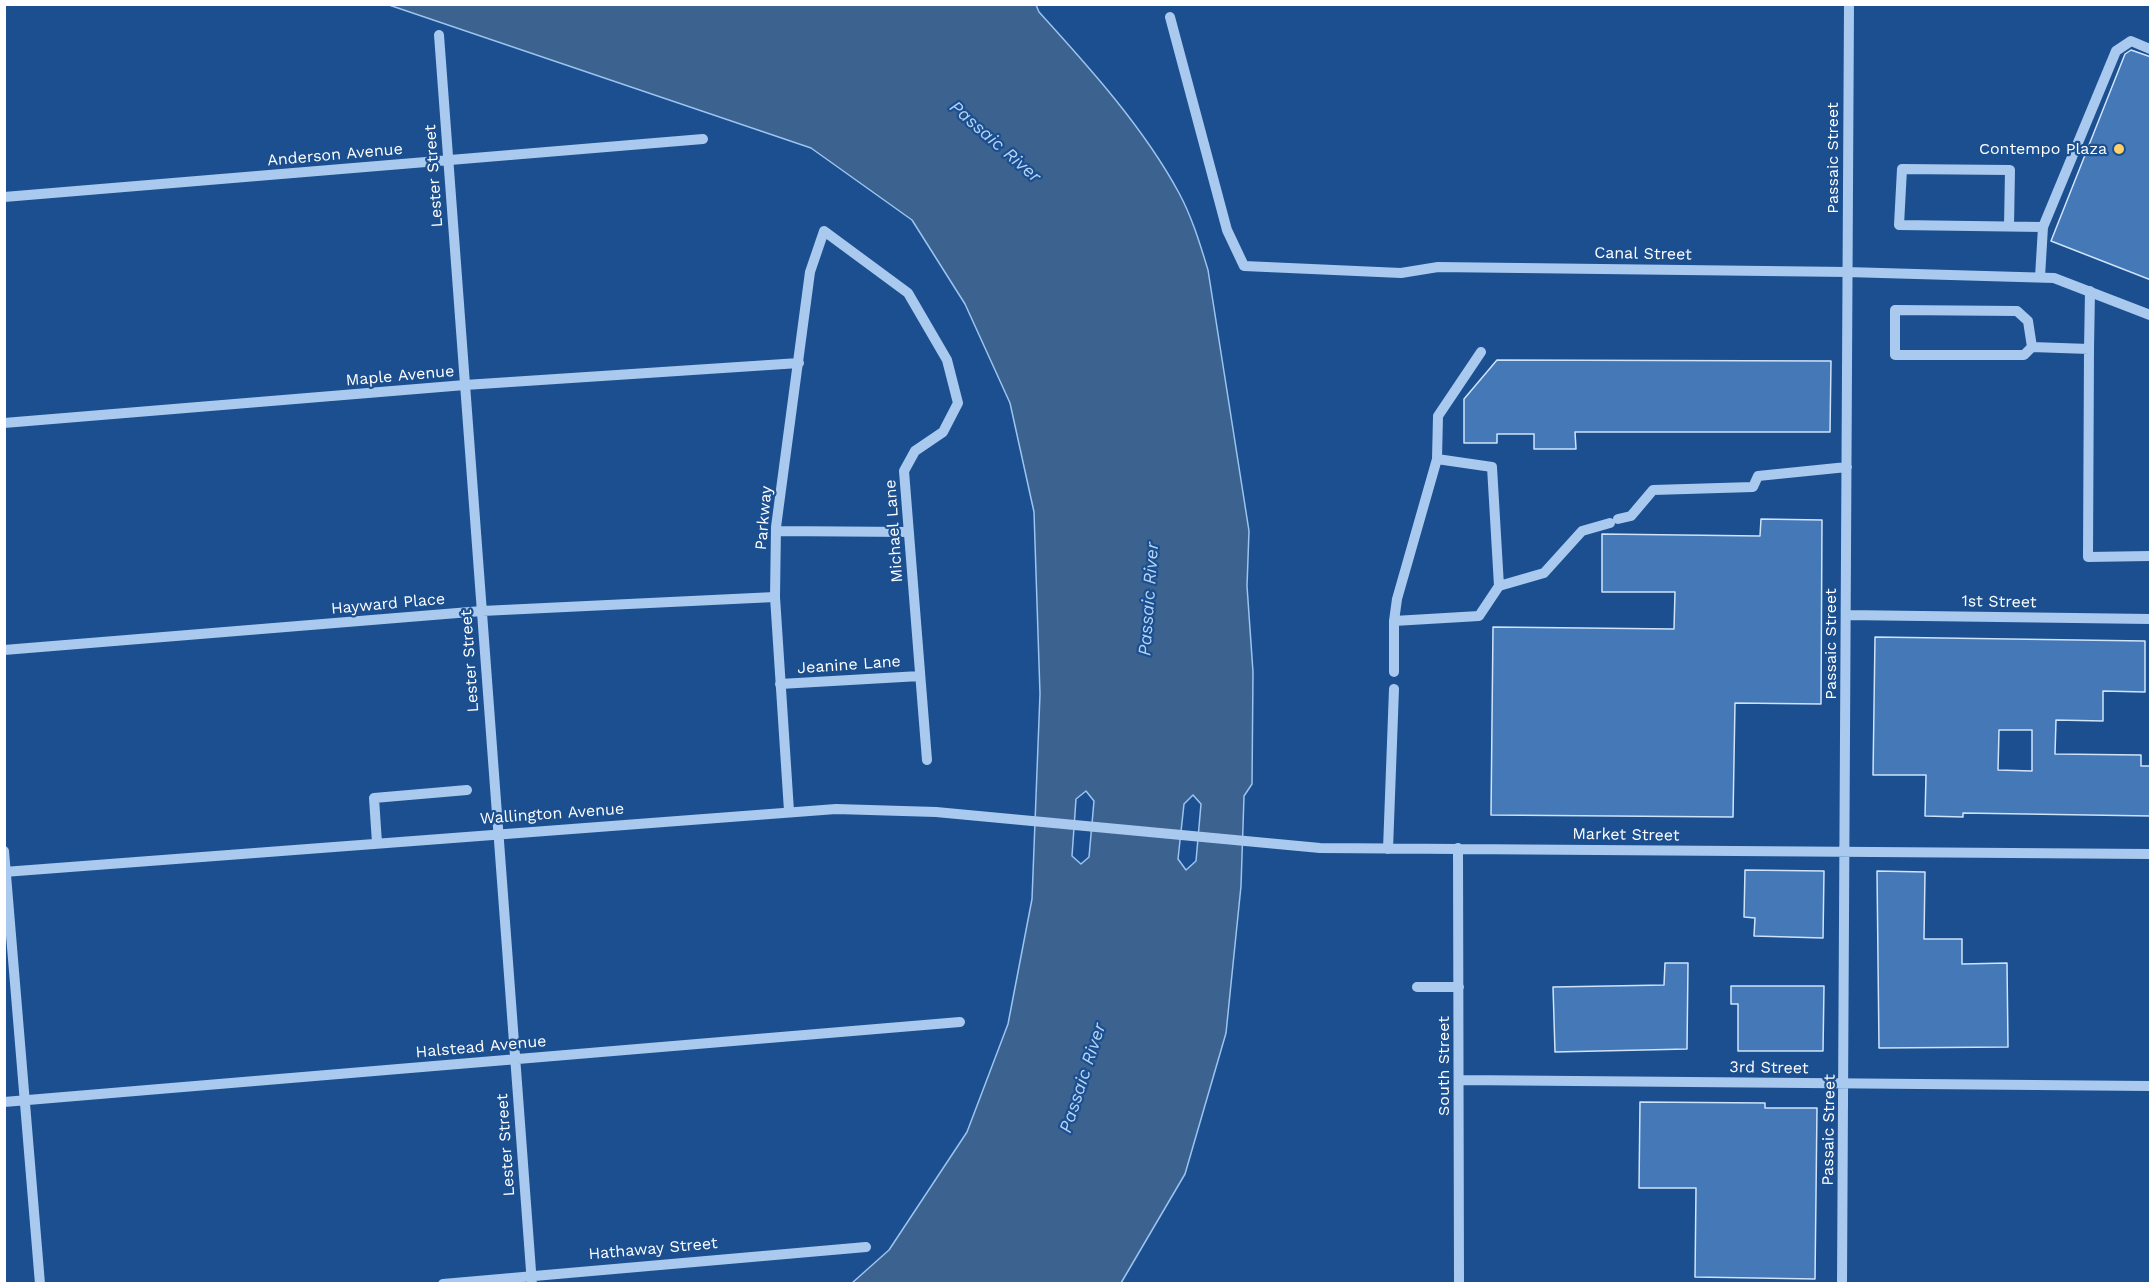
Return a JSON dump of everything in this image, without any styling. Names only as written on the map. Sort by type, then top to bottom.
[{"type":"street","name":"Passaic Street","points":[[1842,1284],[1845,1084],[1849,4]]},
{"type":"street","name":"Canal Street","points":[[1170,16],[1227,230],[1244,266],[1401,273],[1438,267],[2040,277],[2054,278],[2151,315]]},
{"type":"street","name":"Lester Street","points":[[439,35],[531,1279]]},
{"type":"street","points":[[2040,277],[2043,227],[2116,51],[2131,41],[2151,49]]},
{"type":"street","name":"Anderson Avenue","points":[[4,197],[703,139]]},
{"type":"street","points":[[2009,226],[2010,170],[1902,169],[1899,225],[2043,227]]},
{"type":"street","name":"Parkway","points":[[789,811],[775,597],[776,531],[810,272],[824,231]]},
{"type":"street","name":"Michael Lane","points":[[824,231],[908,293],[947,360],[958,403],[943,432],[915,451],[904,471],[927,760]]},
{"type":"street","points":[[2090,291],[2088,557],[2151,556]]},
{"type":"street","points":[[2032,347],[2028,321],[2017,312],[1895,310],[1895,355],[2024,355],[2032,347],[2089,349]]},
{"type":"street","points":[[1394,672],[1394,621],[1397,599],[1437,459],[1438,416],[1481,352]]},
{"type":"street","name":"Maple Avenue","points":[[4,423],[465,385],[799,363]]},
{"type":"street","points":[[1394,621],[1479,616],[1499,586],[1492,467],[1437,459]]},
{"type":"street","points":[[1499,586],[1544,573],[1582,531],[1631,516],[1653,490],[1753,486],[1758,476],[1847,467]]},
{"type":"street","points":[[776,531],[909,532]]},
{"type":"street","name":"Hayward Place","points":[[4,650],[482,611],[775,597]]},
{"type":"street","name":"1st Street","points":[[1846,615],[2151,620]]},
{"type":"street","name":"Jeanine Lane","points":[[780,684],[920,676]]},
{"type":"street","points":[[1388,849],[1394,689]]},
{"type":"street","points":[[377,843],[374,798],[467,790]]},
{"type":"street","name":"Wallington Avenue","points":[[5,872],[789,811],[884,809],[1102,827]]},
{"type":"street","name":"Market Street","points":[[1102,827],[1320,848],[2151,855]]},
{"type":"street","name":"South Street","points":[[1458,848],[1459,1284]]},
{"type":"street","points":[[4,851],[40,1284]]},
{"type":"street","points":[[1417,987],[1459,987]]},
{"type":"street","name":"Halstead Avenue","points":[[4,1102],[960,1022]]},
{"type":"street","name":"3rd Street","points":[[1460,1080],[2151,1086]]},
{"type":"street","name":"Hathaway Street","points":[[443,1284],[531,1279],[866,1246]]},
{"type":"water","name":"Passaic River","points":[[389,5],[1036,5],[1039,12],[1133,122],[1179,193],[1192,221],[1208,270],[1249,531],[1247,586],[1253,672],[1252,784],[1244,796],[1241,886],[1226,1033],[1185,1174],[1121,1283],[852,1283],[889,1250],[967,1132],[1008,1024],[1032,899],[1040,694],[1034,512],[1010,403],[965,304],[912,220],[811,148]],"holes":[[[1086,791],[1094,801],[1089,857],[1081,864],[1072,856],[1076,799]],[[1193,795],[1201,804],[1196,861],[1186,870],[1178,859],[1184,804]]]},
{"type":"building","name":"Contempo Plaza","points":[[2131,50],[2151,57],[2151,280],[2051,241],[2125,54]]},
{"type":"building","points":[[1497,360],[1831,361],[1830,432],[1575,432],[1576,449],[1534,449],[1534,434],[1497,434],[1497,443],[1464,443],[1464,399]]},
{"type":"building","points":[[1761,519],[1822,520],[1821,704],[1735,703],[1733,817],[1491,815],[1493,627],[1674,629],[1675,592],[1602,592],[1602,534],[1760,536]]},
{"type":"building","points":[[1875,637],[2145,641],[2145,692],[2103,691],[2103,721],[2056,720],[2055,754],[2141,755],[2141,766],[2151,766],[2151,816],[1963,813],[1963,817],[1925,816],[1926,775],[1873,775]],"holes":[[[1999,730],[2032,730],[2032,771],[1998,770]]]},
{"type":"building","points":[[1745,870],[1824,871],[1823,938],[1754,936],[1755,918],[1744,917]]},
{"type":"building","points":[[1877,871],[1925,872],[1924,939],[1962,939],[1962,964],[2007,963],[2008,1047],[1879,1048]]},
{"type":"building","points":[[1665,963],[1688,963],[1687,1049],[1555,1052],[1553,987],[1664,985]]},
{"type":"building","points":[[1731,986],[1824,986],[1823,1051],[1738,1051],[1738,1004],[1731,1004]]},
{"type":"building","points":[[1640,1102],[1765,1103],[1765,1108],[1817,1108],[1815,1279],[1695,1277],[1696,1188],[1639,1188]]},
{"type":"place","name":"Contempo Plaza","points":[[2119,149]]}]
